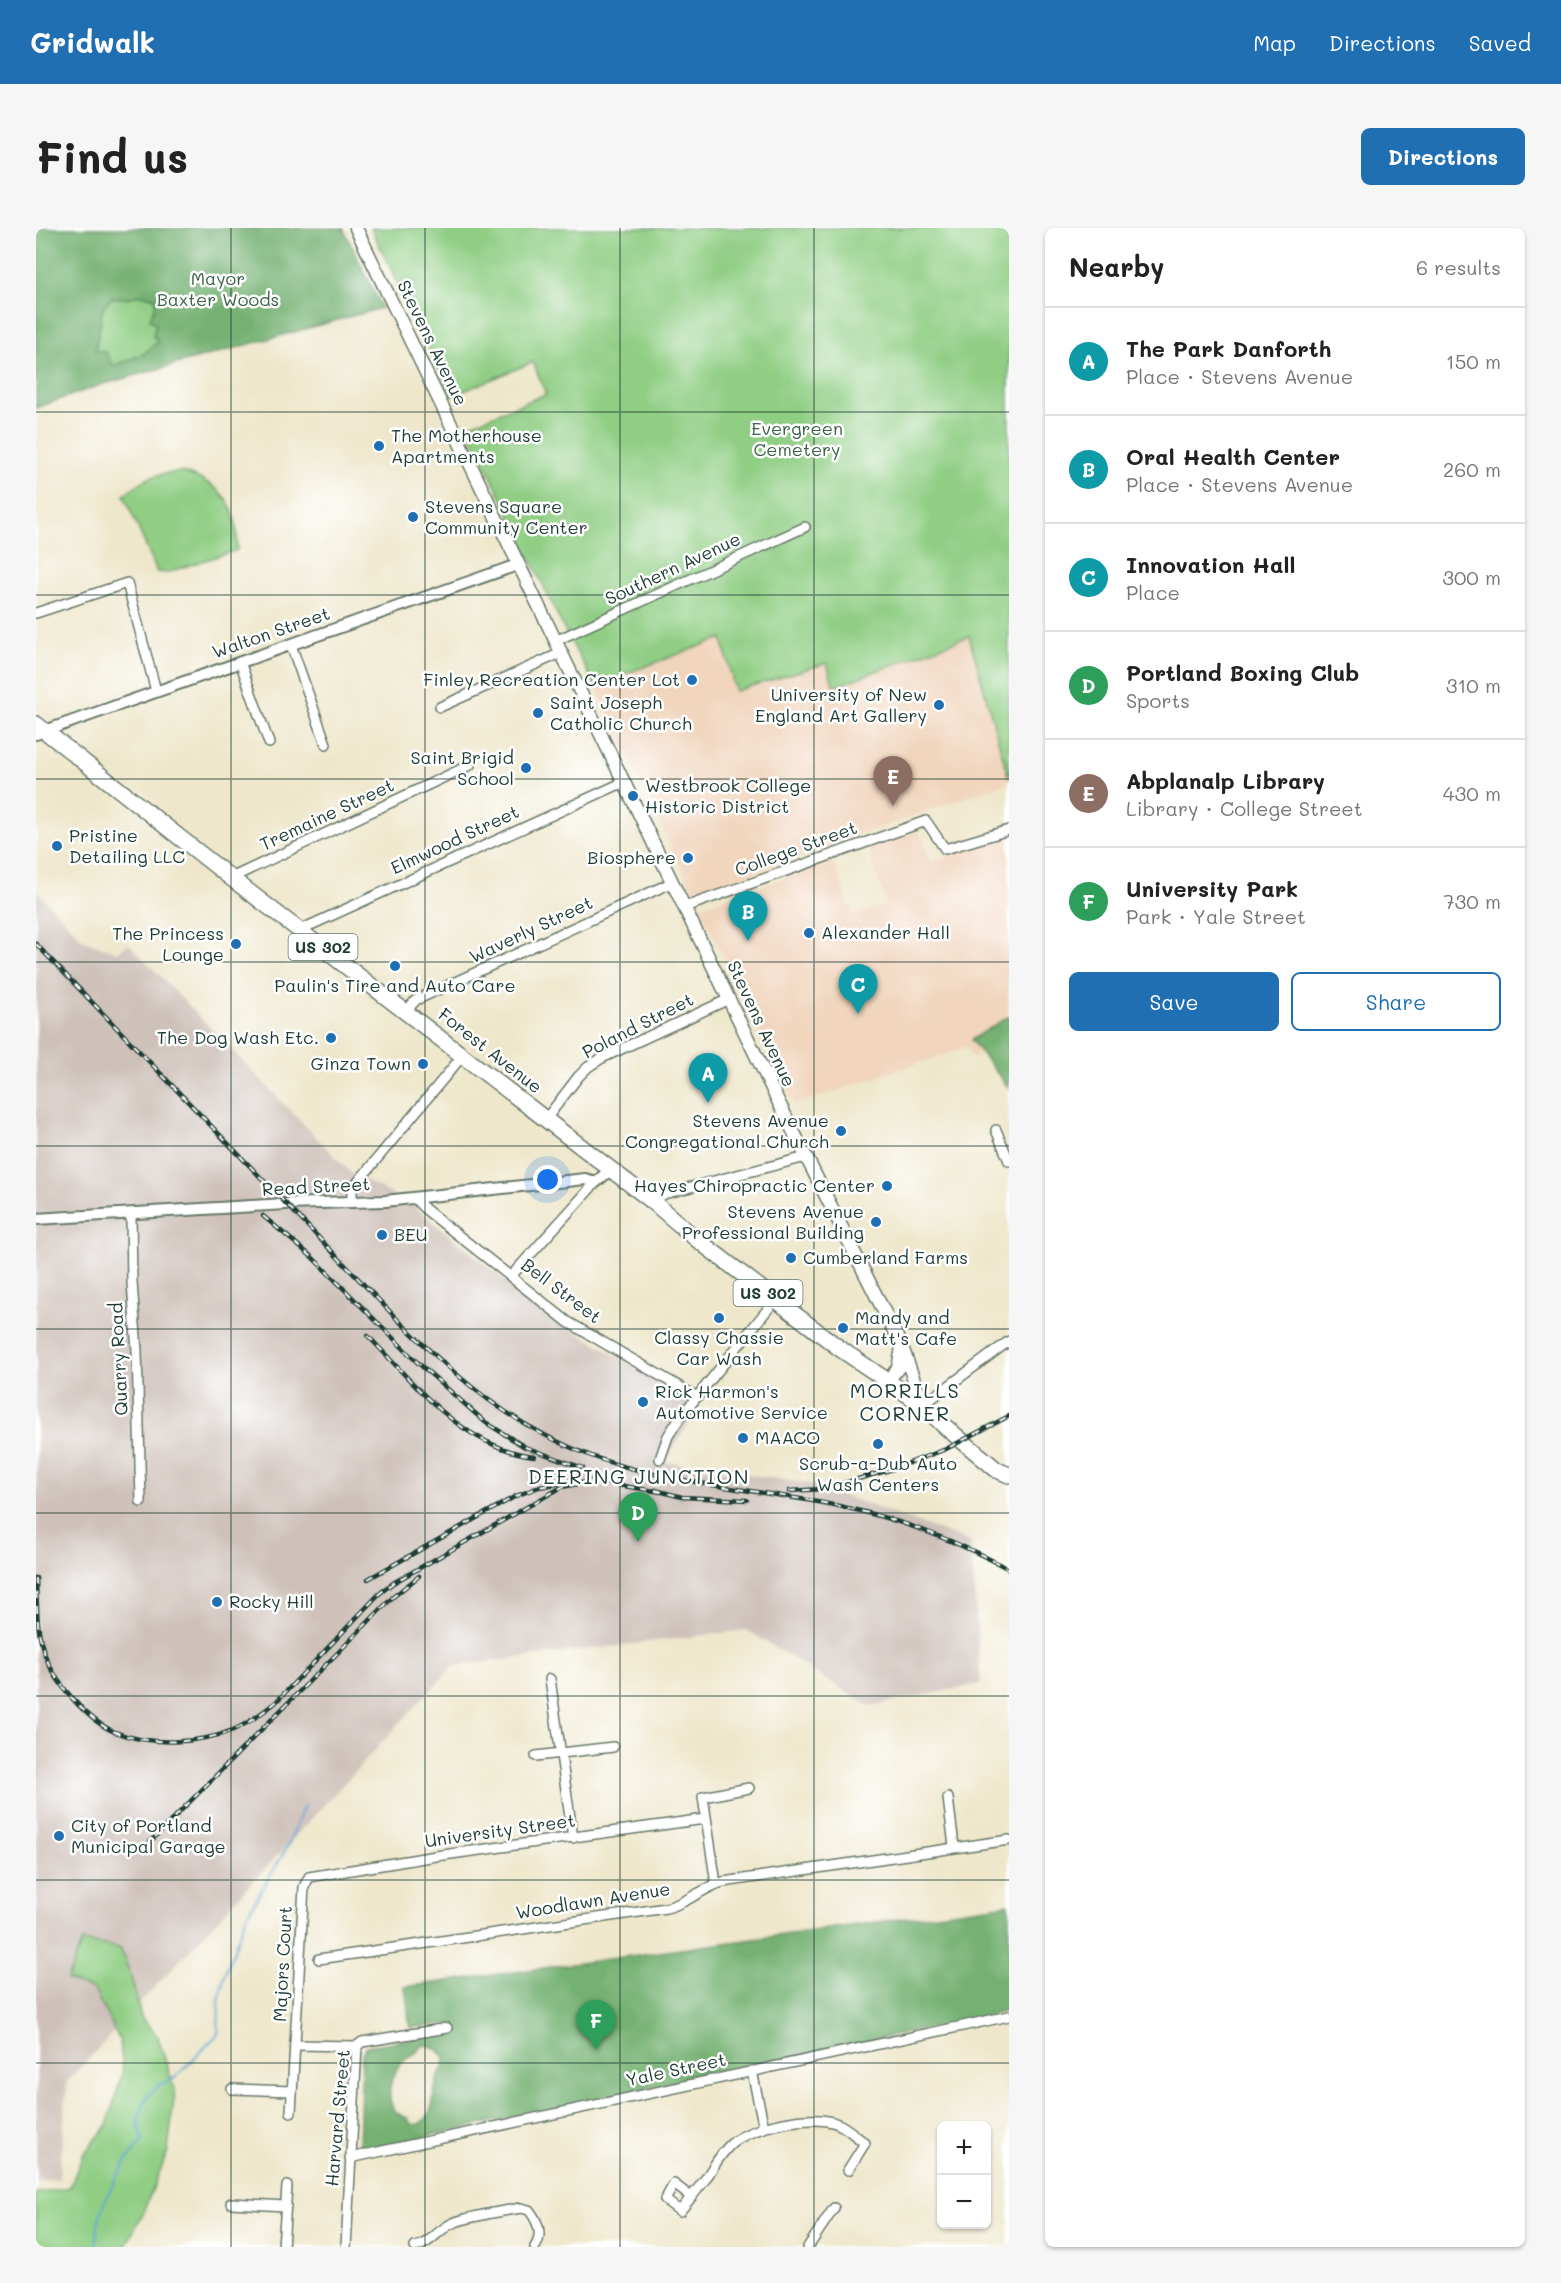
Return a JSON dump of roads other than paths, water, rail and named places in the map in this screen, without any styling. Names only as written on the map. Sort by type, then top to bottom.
[{"type":"highway","name":"Forest Avenue","points":[[39,730],[652,1201],[695,1238],[887,1382],[923,1405]]},
{"type":"highway","name":"US 302","points":[[923,1405],[942,1424],[1003,1473]]},
{"type":"main road","name":"Stevens Avenue","points":[[356,228],[517,565],[806,1157],[903,1347],[923,1405]]},
{"type":"main road","points":[[887,1382],[898,1368],[903,1347]]},
{"type":"street","name":"Southern Avenue","points":[[555,641],[805,527]]},
{"type":"street","name":"Walton Street","points":[[39,730],[291,645],[517,565]]},
{"type":"street","points":[[36,613],[127,583],[156,691]]},
{"type":"street","points":[[291,645],[326,744]]},
{"type":"street","points":[[440,707],[561,653]]},
{"type":"street","points":[[240,662],[268,743]]},
{"type":"street","name":"Tremaine Street","points":[[231,878],[470,765]]},
{"type":"street","name":"Elmwood Street","points":[[300,930],[624,782]]},
{"type":"street","name":"College Street","points":[[685,907],[926,821],[945,849],[1009,830]]},
{"type":"street","name":"Waverly Street","points":[[406,1011],[416,1000],[673,882]]},
{"type":"street","name":"Poland Street","points":[[546,1119],[588,1067],[602,1058],[729,999]]},
{"type":"street","points":[[352,1201],[352,1189],[463,1055]]},
{"type":"street","points":[[996,1130],[1009,1161]]},
{"type":"street","points":[[652,1201],[664,1194],[806,1157]]},
{"type":"street","points":[[512,1275],[596,1182],[610,1170]]},
{"type":"street","name":"Read Street","points":[[36,1219],[414,1198],[585,1179],[596,1182]]},
{"type":"street","name":"Bell Street","points":[[414,1198],[568,1322],[698,1397]]},
{"type":"street","name":"Quarry Road","points":[[131,1214],[141,1502]]},
{"type":"street","points":[[660,1459],[669,1436],[776,1299]]},
{"type":"street","points":[[923,1405],[1009,1341]]},
{"type":"street","points":[[550,1679],[559,1754],[573,1838]]},
{"type":"street","points":[[536,1756],[613,1747]]},
{"type":"street","points":[[716,1884],[703,1797],[749,1788]]},
{"type":"street","points":[[948,1798],[954,1846]]},
{"type":"street","name":"University Street","points":[[304,1884],[314,1874],[705,1820]]},
{"type":"street","name":"Woodlawn Avenue","points":[[319,1959],[666,1908],[685,1903],[716,1884],[954,1846],[1009,1840]]},
{"type":"street","name":"Majors Court","points":[[291,2112],[304,1884]]},
{"type":"street","name":"Yale Street","points":[[350,2158],[1009,2016]]},
{"type":"street","name":"Harvard Street","points":[[346,2247],[357,2046],[362,2042],[447,2028]]},
{"type":"street","points":[[295,2045],[357,2046]]},
{"type":"street","points":[[752,2071],[764,2128]]},
{"type":"street","points":[[232,2089],[292,2091]]},
{"type":"street","points":[[691,2197],[732,2143],[764,2128],[807,2119],[838,2124],[865,2143],[848,2170]]},
{"type":"street","points":[[283,2247],[287,2186]]},
{"type":"street","points":[[231,2203],[286,2206]]},
{"type":"street","points":[[415,2247],[427,2246],[433,2237],[452,2223],[521,2208],[529,2210],[538,2226],[539,2235],[534,2247]]},
{"type":"street","points":[[808,2247],[834,2208]]},
{"type":"waterway","points":[[97,2247],[99,2219],[110,2190],[126,2162],[143,2140],[138,2121],[147,2096],[159,2085],[175,2078],[218,2034],[219,2001],[224,1977],[241,1930],[247,1915],[289,1844],[304,1806]]},
{"type":"railway","points":[[36,944],[398,1320],[465,1382],[512,1416],[565,1445],[594,1457],[654,1474],[862,1511],[927,1532],[1009,1569]]},
{"type":"railway","points":[[263,1216],[312,1257],[417,1362],[485,1422],[525,1447],[583,1468]]},
{"type":"railway","points":[[368,1336],[422,1393],[462,1427],[508,1450],[534,1456]]},
{"type":"railway","points":[[789,1491],[823,1489],[893,1469],[946,1449],[1009,1416]]},
{"type":"railway","points":[[36,1578],[40,1636],[45,1655],[64,1689],[84,1710],[105,1727],[128,1737],[158,1741],[205,1738],[239,1728],[275,1703],[379,1594],[393,1583],[562,1487],[592,1481],[661,1492]]},
{"type":"railway","points":[[368,1579],[516,1496],[539,1487],[562,1483]]},
{"type":"railway","points":[[655,1490],[682,1497],[747,1500]]},
{"type":"railway","points":[[145,1847],[393,1597],[419,1576]]},
{"type":"place","name":"The Motherhouse Apartments","points":[[379,446]]},
{"type":"place","name":"Stevens Square Community Center","points":[[413,517]]},
{"type":"place","name":"Finley Recreation Center Lot","points":[[692,680]]},
{"type":"place","name":"University of New England Art Gallery","points":[[939,705]]},
{"type":"place","name":"Saint Joseph Catholic Church","points":[[538,713]]},
{"type":"place","name":"Saint Brigid School","points":[[526,768]]},
{"type":"place","name":"Westbrook College Historic District","points":[[633,796]]},
{"type":"place","name":"Abplanalp Library","points":[[893,806]]},
{"type":"place","name":"Pristine Detailing LLC","points":[[57,846]]},
{"type":"place","name":"Biosphere","points":[[688,858]]},
{"type":"place","name":"Alexander Hall","points":[[809,933]]},
{"type":"place","name":"Oral Health Center","points":[[748,941]]},
{"type":"place","name":"The Princess Lounge","points":[[236,944]]},
{"type":"place","name":"Paulin's Tire and Auto Care","points":[[395,966]]},
{"type":"place","name":"Innovation Hall","points":[[858,1014]]},
{"type":"place","name":"The Dog Wash Etc.","points":[[331,1038]]},
{"type":"place","name":"Ginza Town","points":[[423,1064]]},
{"type":"place","name":"The Park Danforth","points":[[708,1103]]},
{"type":"place","name":"Stevens Avenue Congregational Church","points":[[841,1131]]},
{"type":"place","name":"Hayes Chiropractic Center","points":[[887,1186]]},
{"type":"place","name":"Stevens Avenue Professional Building","points":[[876,1222]]},
{"type":"place","name":"BEU","points":[[382,1235]]},
{"type":"place","name":"Cumberland Farms","points":[[791,1258]]},
{"type":"place","name":"Classy Chassie Car Wash","points":[[719,1318]]},
{"type":"place","name":"Mandy and Matt's Cafe","points":[[843,1328]]},
{"type":"place","name":"Rick Harmon's Automotive Service","points":[[643,1402]]},
{"type":"place","name":"MAACO","points":[[743,1438]]},
{"type":"place","name":"Scrub-a-Dub Auto Wash Centers","points":[[878,1444]]},
{"type":"place","name":"Portland Boxing Club","points":[[638,1542]]},
{"type":"place","name":"Rocky Hill","points":[[217,1602]]},
{"type":"place","name":"City of Portland Municipal Garage","points":[[59,1836]]},
{"type":"place","name":"University Park","points":[[596,2050]]},
{"type":"district","name":"MORRILLS CORNER","points":[[905,1402]]},
{"type":"district","name":"DEERING JUNCTION","points":[[639,1477]]},
{"type":"park label","name":"Mayor Baxter Woods","points":[[218,289]]},
{"type":"park label","name":"Evergreen Cemetery","points":[[797,439]]}]
